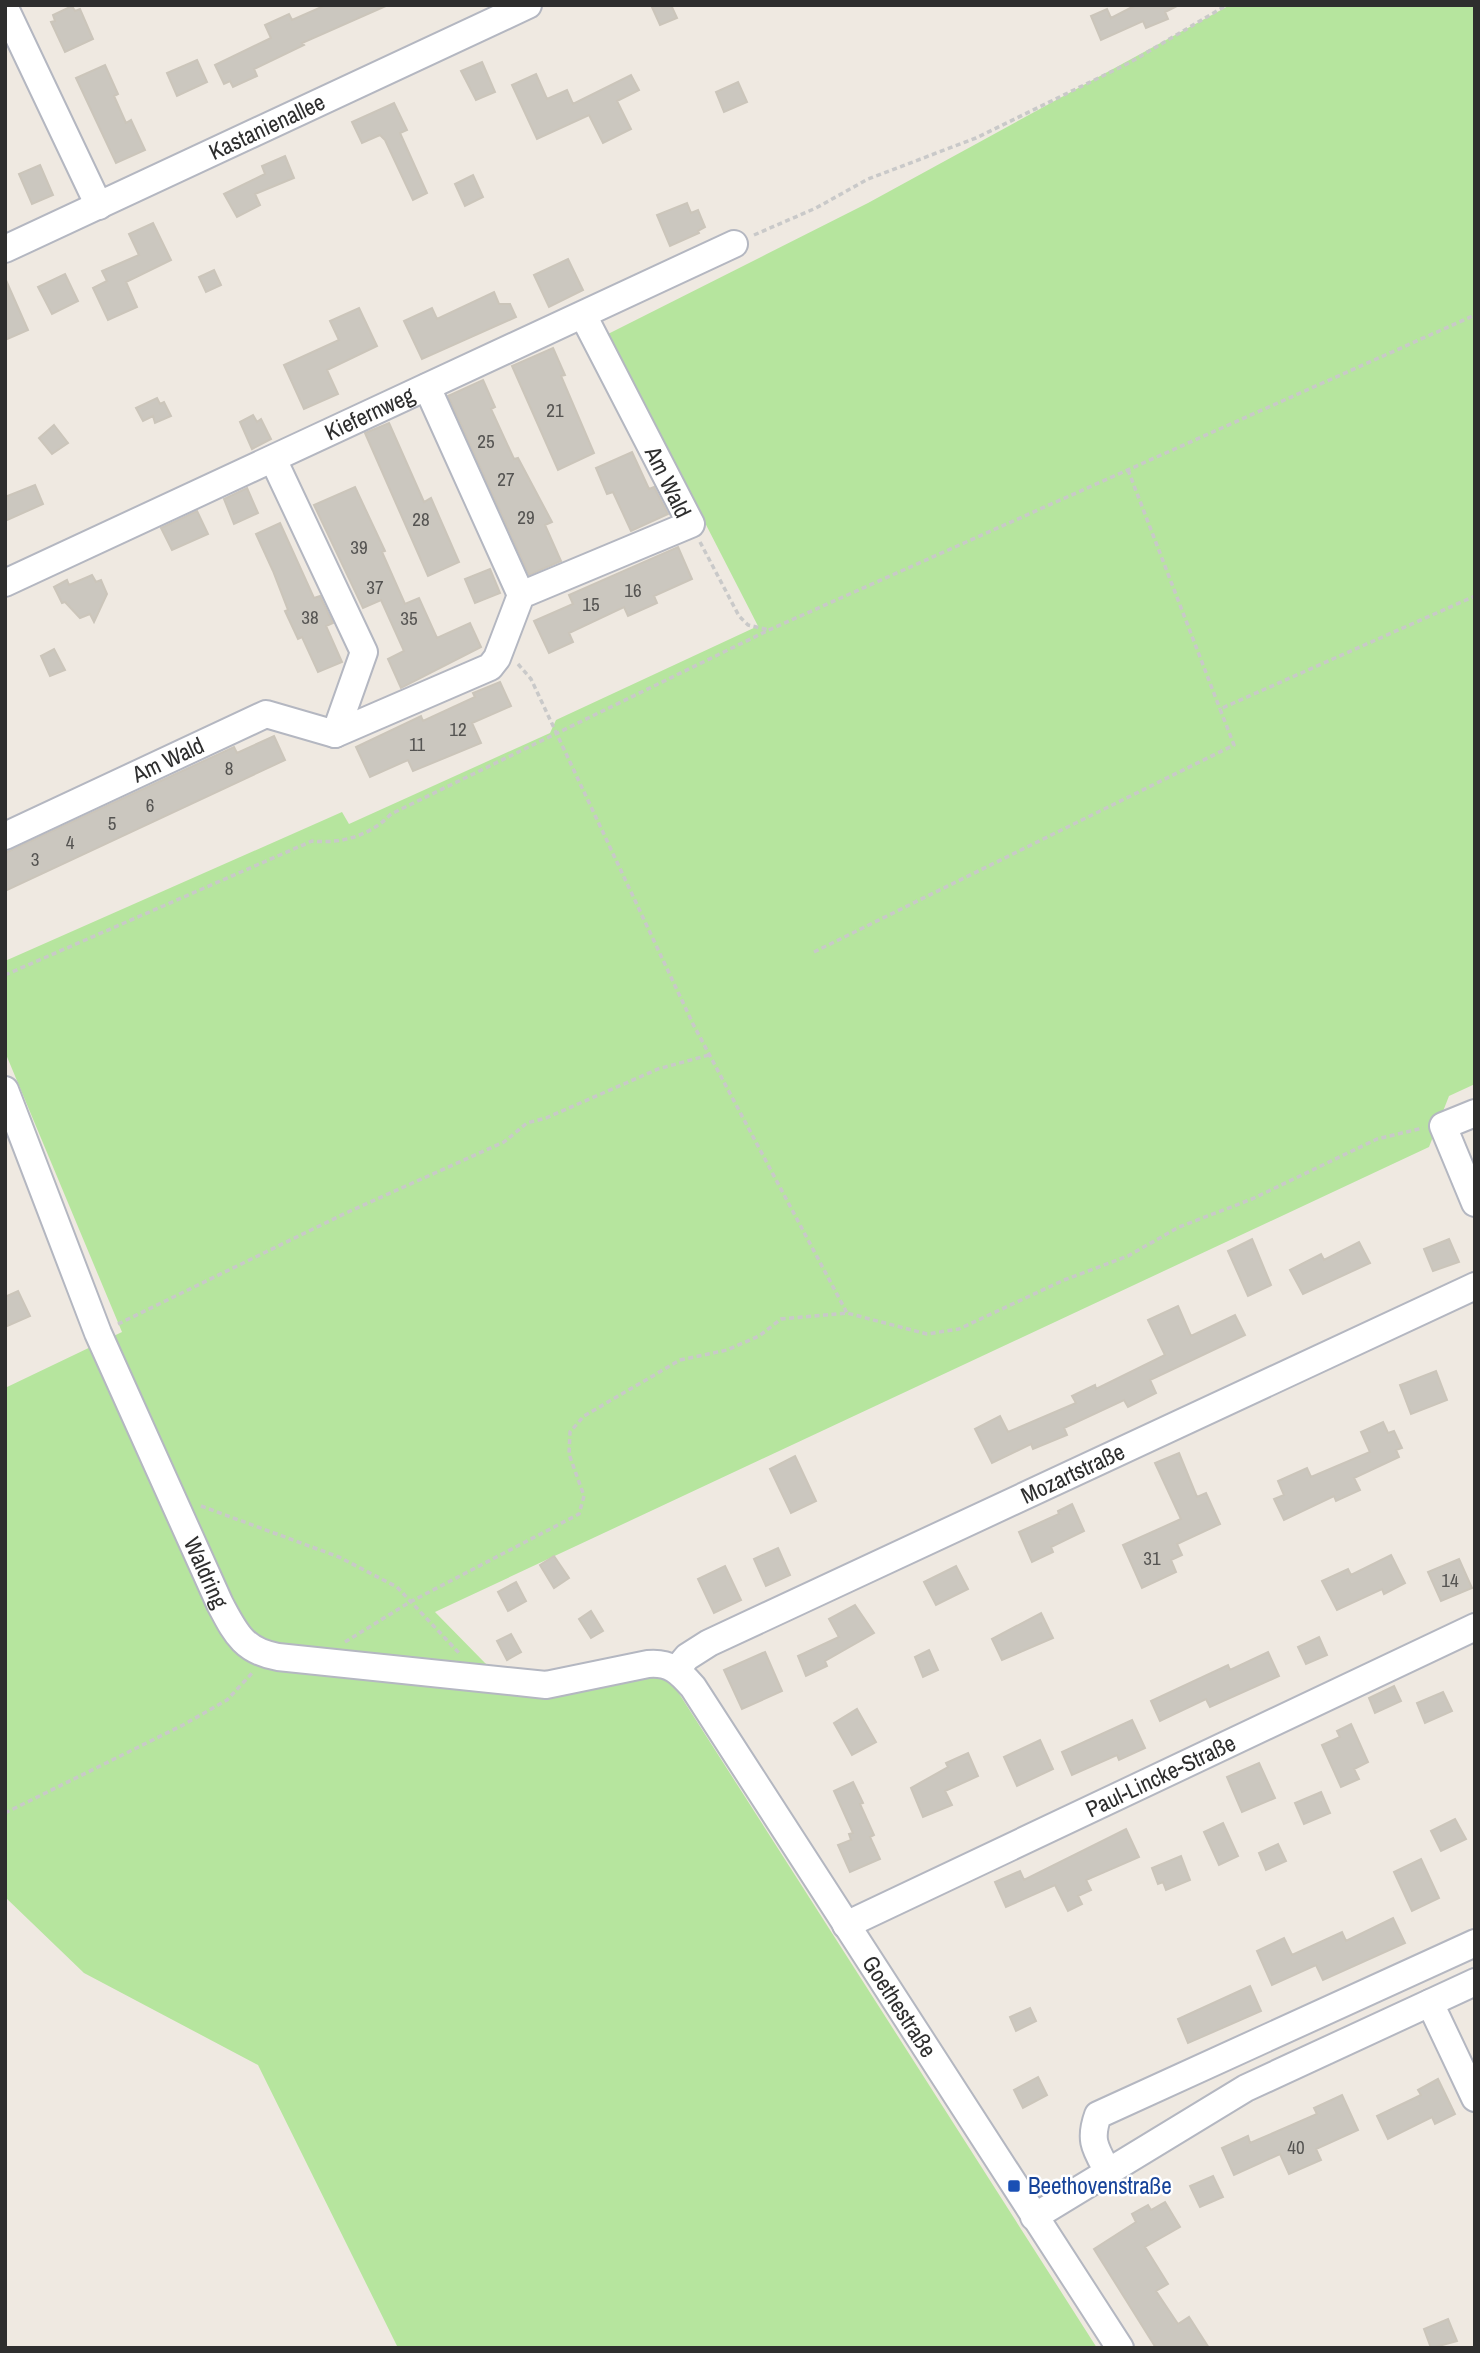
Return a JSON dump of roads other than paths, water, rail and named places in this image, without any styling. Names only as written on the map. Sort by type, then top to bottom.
[{"type":"street","name":"Kastanienallee","points":[[5,249],[528,5]]},
{"type":"street","points":[[5,8],[99,206]]},
{"type":"street","name":"Kiefernweg","points":[[5,583],[734,244]]},
{"type":"street","name":"Am Wald","points":[[521,595],[691,524],[583,315]]},
{"type":"street","points":[[335,734],[490,667],[497,658],[521,595],[427,387]]},
{"type":"street","points":[[273,459],[364,652],[335,734]]},
{"type":"street","name":"Am Wald","points":[[5,836],[266,714],[335,734]]},
{"type":"street","name":"Waldring","points":[[5,1090],[98,1333],[233,1628],[249,1648],[264,1654],[546,1685],[648,1664],[663,1663],[677,1669]]},
{"type":"street","points":[[1475,1113],[1443,1126],[1475,1203]]},
{"type":"street","name":"Mozartstraße","points":[[677,1669],[687,1657],[709,1643],[1475,1286]]},
{"type":"street","name":"Paul-Lincke-Straße","points":[[846,1925],[1475,1627]]},
{"type":"street","name":"Goethestraße","points":[[677,1669],[693,1687],[1120,2348]]},
{"type":"street","points":[[1107,2170],[1095,2148],[1092,2132],[1098,2115],[1475,1943]]},
{"type":"street","points":[[1034,2217],[1107,2170],[1246,2088],[1475,1982]]},
{"type":"street","points":[[1384,1986],[1398,2017]]},
{"type":"street","points":[[1430,2003],[1475,2098]]},
{"type":"place","name":"Beethovenstraße","points":[[1014,2186]]}]
